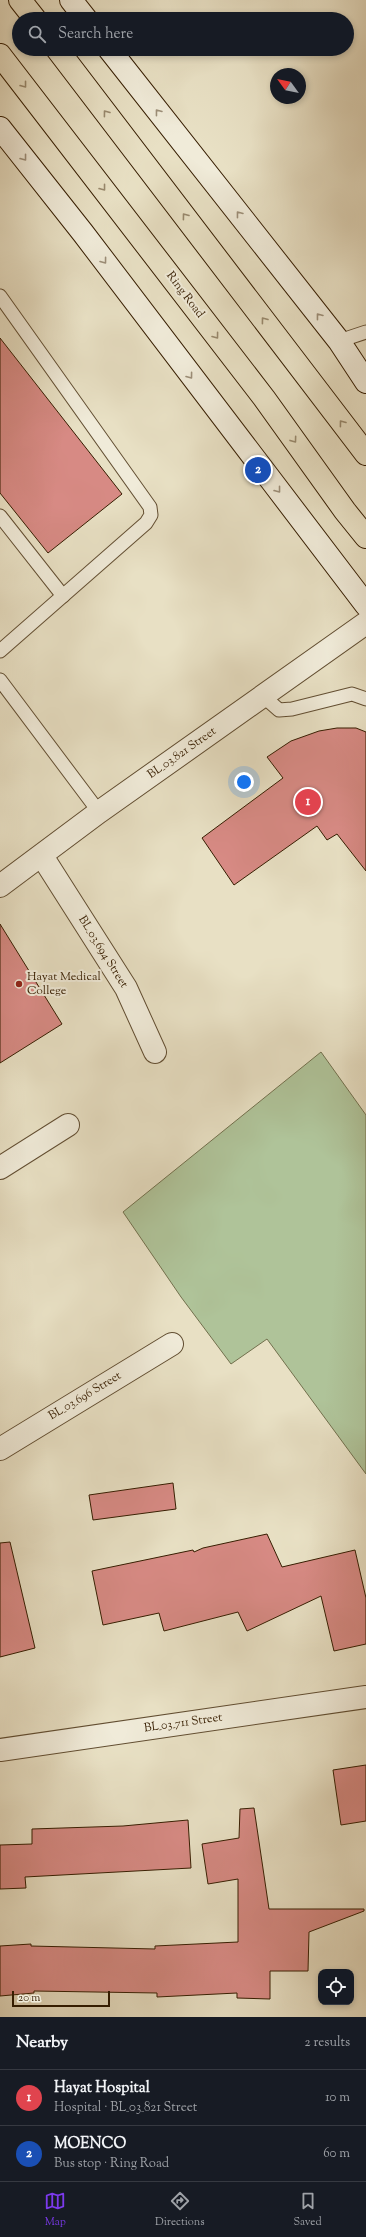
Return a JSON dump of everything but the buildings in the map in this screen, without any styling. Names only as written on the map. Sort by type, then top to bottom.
[{"type":"highway","points":[[20,0],[29,12]]},
{"type":"highway","name":"Ring Road","points":[[0,55],[264,398],[345,511],[366,537]]},
{"type":"highway","points":[[63,56],[366,454]]},
{"type":"street","points":[[71,0],[80,12]]},
{"type":"street","points":[[114,56],[338,341],[366,382]]},
{"type":"street","points":[[0,128],[83,233],[366,605]]},
{"type":"street","name":"BL_03_821 Street","points":[[0,886],[99,812],[366,624]]},
{"type":"street","name":"BL_03_694 Street","points":[[42,856],[126,988],[155,1052]]},
{"type":"street","points":[[0,1168],[68,1125]]},
{"type":"street","name":"BL_03_696 Street","points":[[0,1449],[172,1344]]},
{"type":"street","name":"BL_03_711 Street","points":[[0,1750],[366,1697]]},
{"type":"lane","points":[[0,296],[150,507],[151,515],[146,523],[0,651]]},
{"type":"lane","points":[[338,341],[366,332]]},
{"type":"lane","points":[[0,516],[63,596]]},
{"type":"lane","points":[[0,680],[99,812]]},
{"type":"lane","points":[[263,696],[278,710],[292,709],[352,694],[366,699]]},
{"type":"green space","points":[[321,1052],[366,1115],[366,1474],[267,1339],[231,1364],[181,1297],[123,1212]]},
{"type":"place","name":"MOENCO","points":[[258,470]]},
{"type":"place","name":"Hayat Hospital","points":[[308,802]]},
{"type":"place","name":"Hayat Medical College","points":[[19,984]]}]
